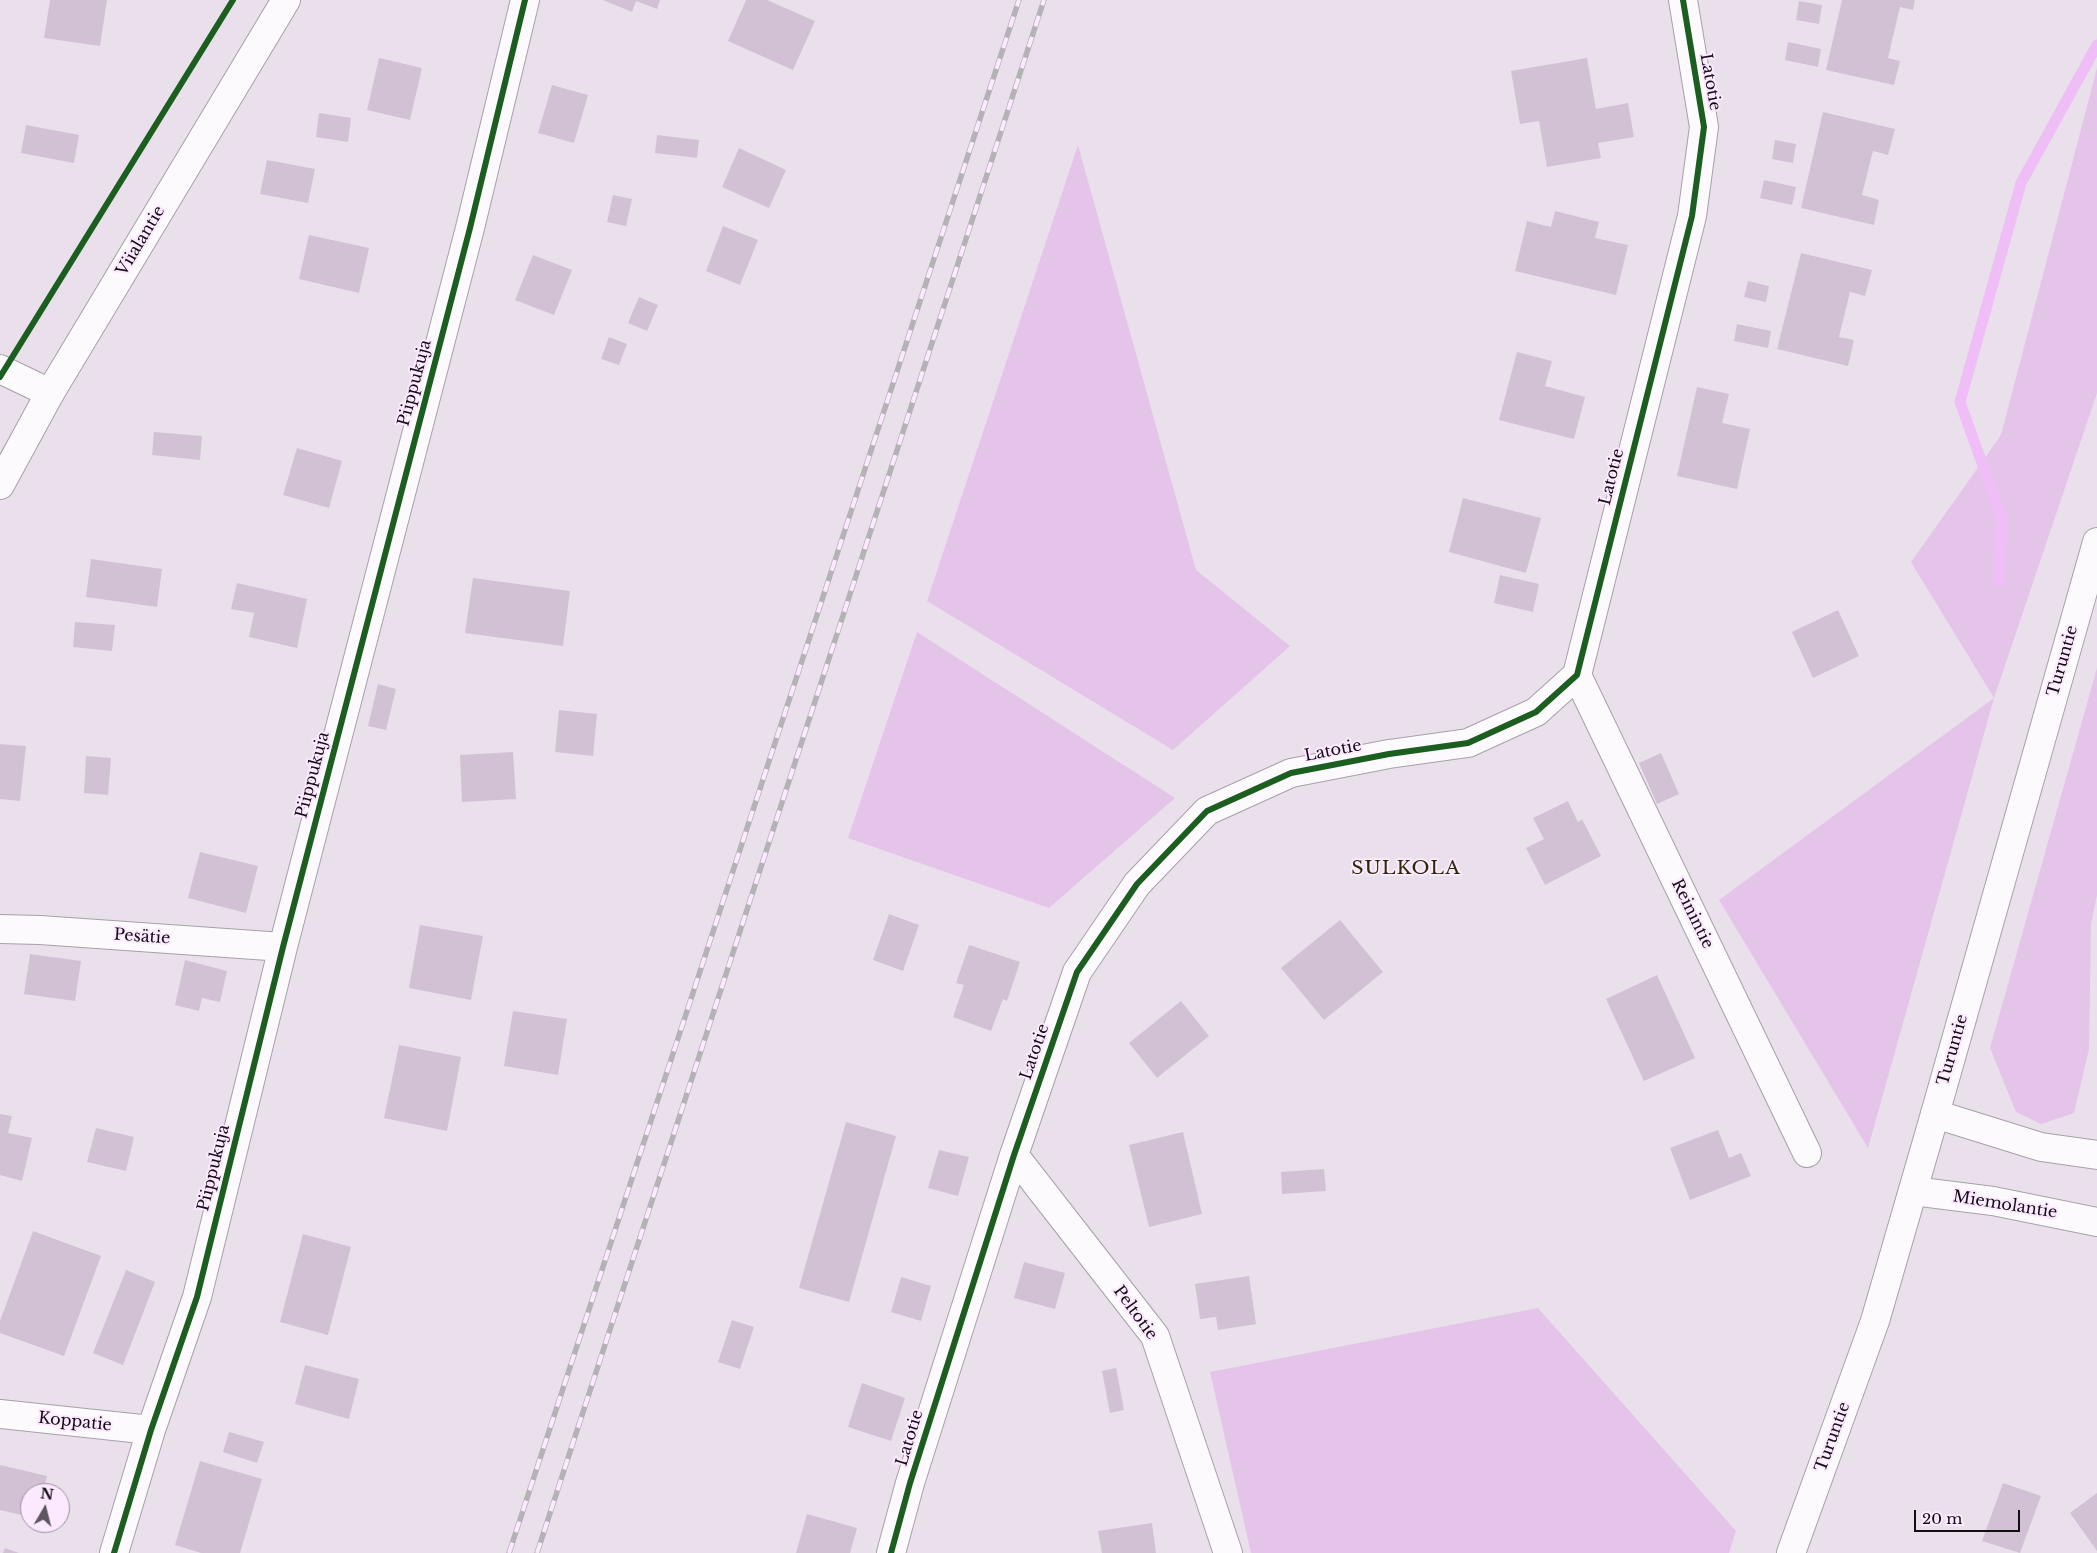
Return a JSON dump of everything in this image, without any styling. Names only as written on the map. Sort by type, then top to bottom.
[{"type":"street","name":"Viialantie","points":[[0,485],[50,392],[286,0]]},
{"type":"street","name":"Piippukuja","points":[[114,1553],[151,1430],[197,1297],[283,947],[470,228],[525,0]]},
{"type":"street","name":"Latotie","points":[[891,1553],[910,1483],[1014,1155],[1077,972],[1137,884],[1207,811],[1290,773],[1389,754],[1468,743],[1536,712],[1577,675],[1692,216],[1698,180],[1704,127],[1683,0]]},
{"type":"street","points":[[0,369],[50,392]]},
{"type":"street","name":"Turuntie","points":[[1791,1553],[1875,1321],[2097,542]]},
{"type":"street","name":"Reinintie","points":[[1577,675],[1808,1153]]},
{"type":"street","name":"Pesätie","points":[[0,929],[40,930],[283,947]]},
{"type":"street","points":[[1935,1114],[2042,1147],[2097,1155]]},
{"type":"street","name":"Peltotie","points":[[1014,1155],[1155,1336],[1228,1553]]},
{"type":"street","name":"Miemolantie","points":[[1913,1191],[1993,1201],[2097,1222]]},
{"type":"street","name":"Koppatie","points":[[0,1414],[151,1430]]},
{"type":"shaded area","points":[[2097,68],[2097,393],[1994,698],[1911,562],[2001,435]]},
{"type":"shaded area","points":[[1078,145],[1196,570],[1290,646],[1173,750],[927,601]]},
{"type":"shaded area","points":[[917,632],[1175,798],[1049,908],[848,838]]},
{"type":"shaded area","points":[[2097,668],[2097,895],[2091,924],[2089,1049],[2074,1113],[2041,1124],[2016,1112],[1990,1048]]},
{"type":"shaded area","points":[[1994,698],[1868,1148],[1719,900]]},
{"type":"shaded area","points":[[1538,1308],[1736,1531],[1729,1553],[1251,1553],[1210,1372]]},
{"type":"building","points":[[50,0],[107,0],[100,46],[44,38]]},
{"type":"building","points":[[603,0],[660,0],[657,9],[636,1],[632,12]]},
{"type":"building","points":[[746,0],[767,0],[815,21],[793,70],[728,41]]},
{"type":"building","points":[[1842,0],[1915,0],[1913,10],[1900,7],[1888,58],[1900,61],[1894,85],[1826,70]]},
{"type":"building","points":[[1799,1],[1822,5],[1819,24],[1796,20]]},
{"type":"building","points":[[1788,42],[1821,49],[1818,67],[1785,60]]},
{"type":"building","points":[[379,58],[422,68],[410,120],[367,110]]},
{"type":"building","points":[[1587,58],[1596,109],[1628,103],[1634,137],[1598,143],[1601,158],[1547,167],[1539,121],[1520,124],[1511,71]]},
{"type":"building","points":[[552,85],[588,95],[574,143],[538,133]]},
{"type":"building","points":[[1823,112],[1895,129],[1888,155],[1873,151],[1862,195],[1879,200],[1874,225],[1801,208]]},
{"type":"building","points":[[319,113],[351,118],[348,142],[316,137]]},
{"type":"building","points":[[26,125],[79,135],[74,163],[21,153]]},
{"type":"building","points":[[657,135],[699,140],[697,158],[655,153]]},
{"type":"building","points":[[1775,140],[1796,144],[1793,163],[1772,159]]},
{"type":"building","points":[[739,148],[786,170],[769,208],[722,187]]},
{"type":"building","points":[[267,160],[315,169],[308,203],[260,194]]},
{"type":"building","points":[[1764,180],[1796,187],[1792,205],[1760,198]]},
{"type":"building","points":[[613,195],[632,199],[626,226],[607,222]]},
{"type":"building","points":[[1555,211],[1599,222],[1595,238],[1628,245],[1616,295],[1515,271],[1527,221],[1551,227]]},
{"type":"building","points":[[723,226],[758,240],[740,285],[706,271]]},
{"type":"building","points":[[309,235],[369,248],[359,293],[299,279]]},
{"type":"building","points":[[1801,253],[1872,270],[1865,296],[1850,292],[1839,337],[1854,340],[1848,366],[1777,349]]},
{"type":"building","points":[[533,255],[572,270],[554,315],[515,300]]},
{"type":"building","points":[[1748,281],[1769,286],[1766,302],[1744,297]]},
{"type":"building","points":[[639,297],[658,305],[647,331],[628,323]]},
{"type":"building","points":[[1737,324],[1771,331],[1768,348],[1734,341]]},
{"type":"building","points":[[609,337],[627,344],[619,365],[601,359]]},
{"type":"building","points":[[1517,352],[1552,361],[1545,386],[1585,397],[1574,439],[1499,420]]},
{"type":"building","points":[[1697,387],[1729,394],[1722,423],[1750,429],[1737,489],[1677,476]]},
{"type":"building","points":[[154,432],[202,436],[200,460],[152,455]]},
{"type":"building","points":[[297,448],[342,461],[329,508],[283,495]]},
{"type":"building","points":[[1463,498],[1541,518],[1526,573],[1449,552]]},
{"type":"building","points":[[91,559],[162,569],[157,607],[86,597]]},
{"type":"building","points":[[1500,575],[1539,584],[1533,612],[1494,603]]},
{"type":"building","points":[[473,578],[570,591],[563,646],[465,633]]},
{"type":"building","points":[[237,583],[307,599],[297,648],[249,637],[254,613],[231,609]]},
{"type":"building","points":[[1838,610],[1859,656],[1813,678],[1792,632]]},
{"type":"building","points":[[75,622],[115,625],[112,651],[73,647]]},
{"type":"building","points":[[378,684],[396,689],[386,730],[368,726]]},
{"type":"building","points":[[559,710],[597,714],[593,756],[555,752]]},
{"type":"building","points":[[0,744],[26,746],[20,801],[0,799]]},
{"type":"building","points":[[513,752],[516,799],[462,802],[460,755]]},
{"type":"building","points":[[1661,753],[1679,794],[1657,804],[1639,763]]},
{"type":"building","points":[[86,756],[111,758],[108,795],[84,793]]},
{"type":"building","points":[[1568,801],[1578,822],[1582,819],[1601,856],[1545,885],[1526,848],[1544,839],[1533,818]]},
{"type":"building","points":[[200,852],[258,866],[246,913],[188,898]]},
{"type":"building","points":[[889,914],[919,925],[903,971],[873,960]]},
{"type":"building","points":[[1340,920],[1383,972],[1324,1020],[1281,968]]},
{"type":"building","points":[[420,925],[483,936],[471,1000],[409,988]]},
{"type":"building","points":[[969,945],[1020,962],[1007,1001],[1003,999],[991,1031],[953,1017],[964,985],[956,983]]},
{"type":"building","points":[[30,954],[81,961],[75,1001],[24,994]]},
{"type":"building","points":[[185,960],[227,971],[220,1002],[202,998],[199,1011],[175,1005]]},
{"type":"building","points":[[1657,975],[1695,1058],[1644,1081],[1606,999]]},
{"type":"building","points":[[1181,1001],[1209,1036],[1157,1078],[1129,1043]]},
{"type":"building","points":[[513,1011],[567,1019],[558,1075],[504,1066]]},
{"type":"building","points":[[399,1045],[461,1057],[447,1131],[384,1118]]},
{"type":"building","points":[[0,1114],[12,1116],[8,1133],[32,1138],[22,1181],[0,1175]]},
{"type":"building","points":[[846,1122],[896,1136],[849,1302],[799,1288]]},
{"type":"building","points":[[96,1128],[134,1137],[126,1171],[87,1162]]},
{"type":"building","points":[[1718,1130],[1729,1158],[1741,1153],[1751,1176],[1690,1200],[1670,1148]]},
{"type":"building","points":[[1183,1132],[1202,1214],[1149,1227],[1129,1145]]},
{"type":"building","points":[[939,1150],[969,1157],[958,1196],[928,1188]]},
{"type":"building","points":[[1324,1169],[1326,1191],[1282,1194],[1281,1172]]},
{"type":"building","points":[[33,1231],[101,1256],[64,1356],[0,1333],[0,1321]]},
{"type":"building","points":[[303,1234],[351,1247],[328,1335],[280,1322]]},
{"type":"building","points":[[1024,1262],[1065,1273],[1055,1309],[1014,1298]]},
{"type":"building","points":[[126,1270],[155,1282],[123,1365],[93,1353]]},
{"type":"building","points":[[1249,1276],[1256,1324],[1218,1330],[1216,1317],[1200,1319],[1195,1284]]},
{"type":"building","points":[[901,1277],[931,1286],[921,1321],[891,1312]]},
{"type":"building","points":[[732,1320],[754,1327],[740,1369],[718,1362]]},
{"type":"building","points":[[305,1365],[359,1379],[349,1419],[295,1404]]},
{"type":"building","points":[[1116,1368],[1124,1410],[1110,1413],[1102,1371]]},
{"type":"building","points":[[862,1383],[905,1398],[891,1441],[848,1427]]},
{"type":"building","points":[[229,1432],[264,1442],[257,1463],[223,1452]]},
{"type":"building","points":[[200,1461],[262,1479],[240,1553],[201,1553],[175,1545]]},
{"type":"building","points":[[0,1465],[47,1476],[45,1483],[20,1483],[20,1515],[0,1510]]},
{"type":"building","points":[[2003,1483],[2041,1496],[2020,1553],[1982,1541]]},
{"type":"building","points":[[2097,1493],[2097,1551],[2070,1513]]},
{"type":"building","points":[[807,1514],[857,1528],[850,1553],[796,1553]]},
{"type":"building","points":[[1152,1523],[1156,1553],[1102,1553],[1098,1531]]},
{"type":"building","points":[[5,1548],[19,1553],[3,1553]]},
{"type":"waterway","points":[[1999,582],[2001,516],[1960,402],[2021,183],[2097,45]]},
{"type":"railway","points":[[509,1553],[1019,0]]},
{"type":"railway","points":[[537,1553],[1044,0]]},
{"type":"cycle path","points":[[0,377],[233,0]]},
{"type":"cycle path","points":[[114,1553],[151,1430],[197,1297],[283,947],[470,228],[525,0]]},
{"type":"cycle path","points":[[891,1553],[910,1483],[1014,1155],[1077,972],[1137,884],[1207,811],[1291,773],[1389,754],[1468,743],[1536,712],[1577,675],[1692,216],[1704,127],[1683,0]]},
{"type":"district","name":"SULKOLA","points":[[1406,869]]}]
